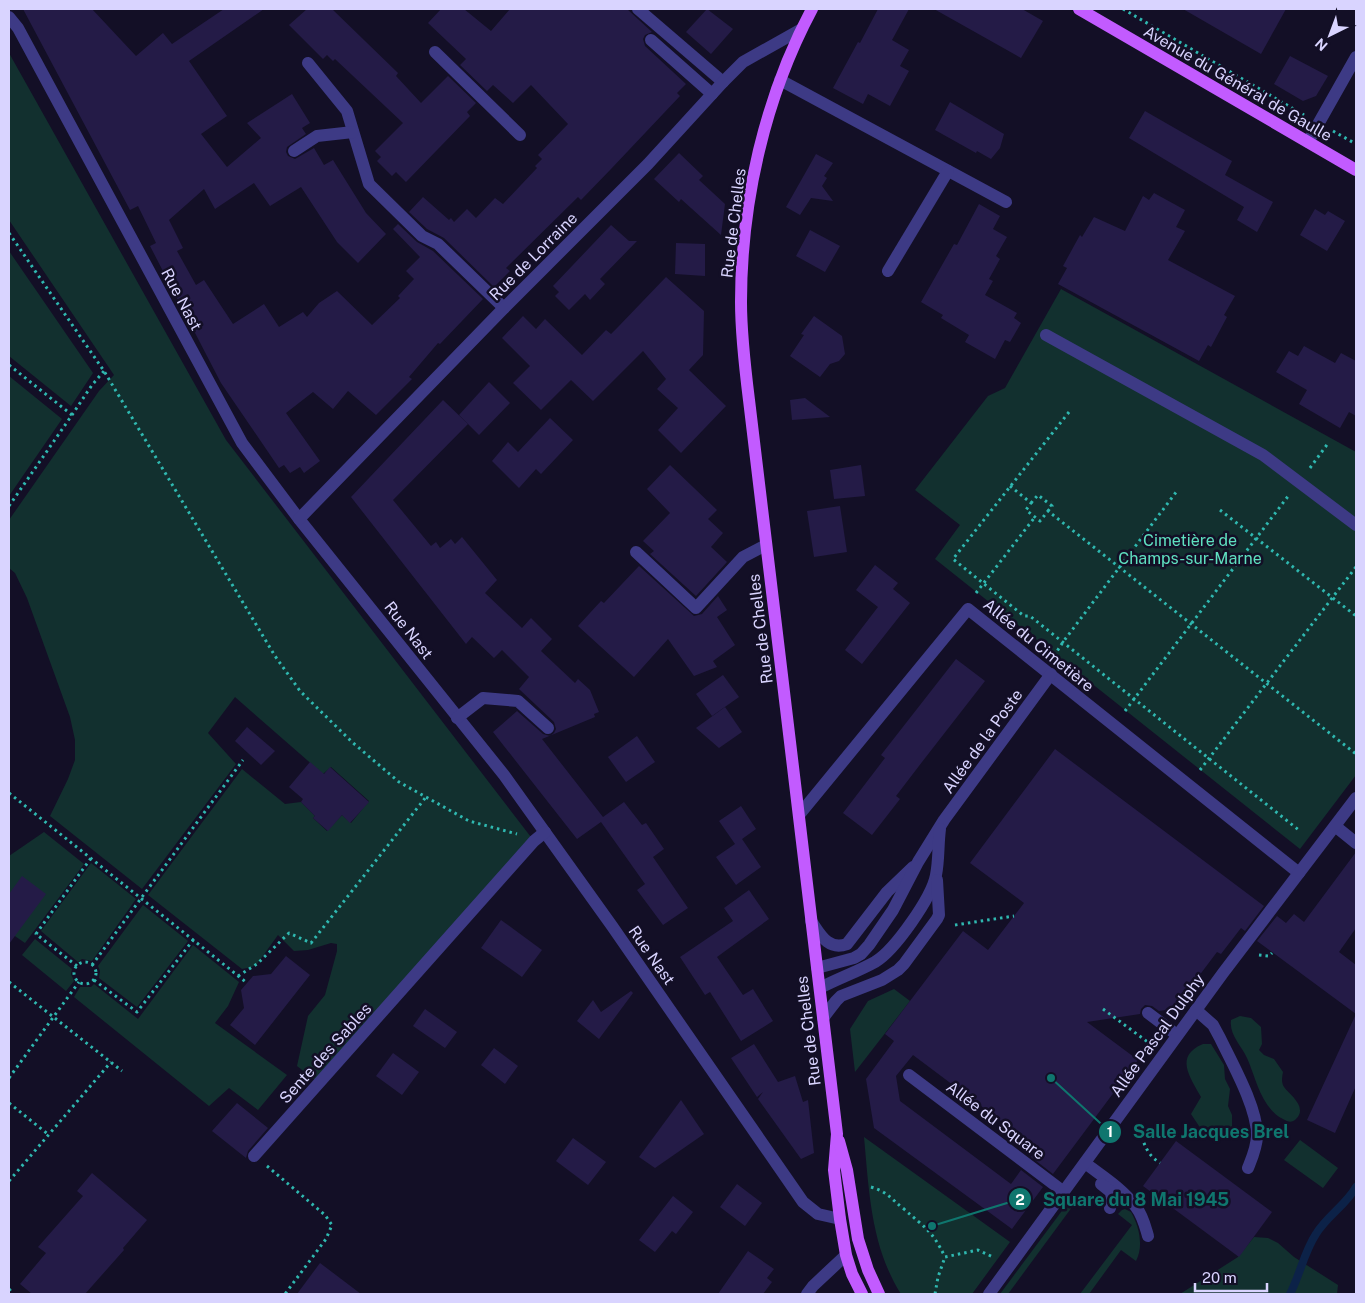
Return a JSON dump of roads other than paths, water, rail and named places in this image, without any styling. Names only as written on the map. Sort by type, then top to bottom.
[{"type":"main road","name":"Rue de Chelles","points":[[812,9],[800,30],[780,80],[762,142],[754,176],[745,232],[741,294],[745,366],[837,1134],[834,1170],[846,1255],[862,1294]]},
{"type":"main road","name":"Avenue du Général de Gaulle","points":[[1078,9],[1356,170]]},
{"type":"main road","points":[[837,1134],[847,1170],[858,1239],[868,1270],[879,1294]]},
{"type":"street","points":[[638,9],[648,22],[723,82]]},
{"type":"street","name":"Rue Nast","points":[[9,17],[18,28],[242,443],[299,519],[504,775],[803,1202],[818,1214],[840,1219]]},
{"type":"street","name":"Rue de Lorraine","points":[[299,519],[504,308],[648,164],[743,62],[800,30]]},
{"type":"street","points":[[650,40],[712,94]]},
{"type":"street","points":[[435,52],[520,135]]},
{"type":"street","points":[[1308,142],[1356,58]]},
{"type":"street","points":[[308,63],[347,111],[368,184],[422,236],[438,244],[504,308]]},
{"type":"street","points":[[780,80],[1006,202]]},
{"type":"street","points":[[294,151],[317,136],[353,132]]},
{"type":"street","points":[[888,271],[948,171]]},
{"type":"street","points":[[1046,335],[1263,455],[1356,525]]},
{"type":"street","points":[[636,552],[696,608],[743,557],[766,545]]},
{"type":"street","name":"Allée du Cimetière","points":[[798,815],[968,609],[1299,873]]},
{"type":"street","name":"Allée de la Poste","points":[[817,968],[854,958],[861,954],[893,910],[918,862],[940,827],[1051,674]]},
{"type":"street","points":[[457,718],[483,698],[510,700],[518,701],[548,728]]},
{"type":"street","name":"Allée Pascal Dulphy","points":[[989,1294],[1177,1035],[1356,798]]},
{"type":"street","points":[[1335,826],[1356,843]]},
{"type":"street","points":[[823,1018],[842,996],[882,980],[904,964],[937,919],[939,915],[936,875],[940,827]]},
{"type":"street","name":"Sente des Sables","points":[[254,1156],[534,841],[545,832]]},
{"type":"street","points":[[811,921],[825,941],[832,945],[841,946],[846,944],[887,892],[918,862]]},
{"type":"street","points":[[820,988],[869,965],[885,953],[924,903],[936,875]]},
{"type":"street","points":[[1196,1010],[1213,1025],[1256,1120],[1257,1136],[1255,1150],[1248,1168]]},
{"type":"street","points":[[1148,1013],[1177,1035]]},
{"type":"street","name":"Allée du Square","points":[[908,1075],[1064,1192]]},
{"type":"street","points":[[1083,1165],[1111,1192],[1112,1201],[1110,1208]]},
{"type":"street","points":[[1083,1165],[1125,1194],[1143,1219],[1148,1236]]},
{"type":"street","points":[[807,1294],[846,1255]]},
{"type":"waterway","points":[[1290,1294],[1308,1248],[1316,1234],[1356,1187]]},
{"type":"place","name":"Salle Jacques Brel","points":[[1051,1078]]},
{"type":"place","name":"Square du 8 Mai 1945","points":[[932,1226]]},
{"type":"park label","name":"Cimetière de Champs-sur-Marne","points":[[1190,549]]}]
